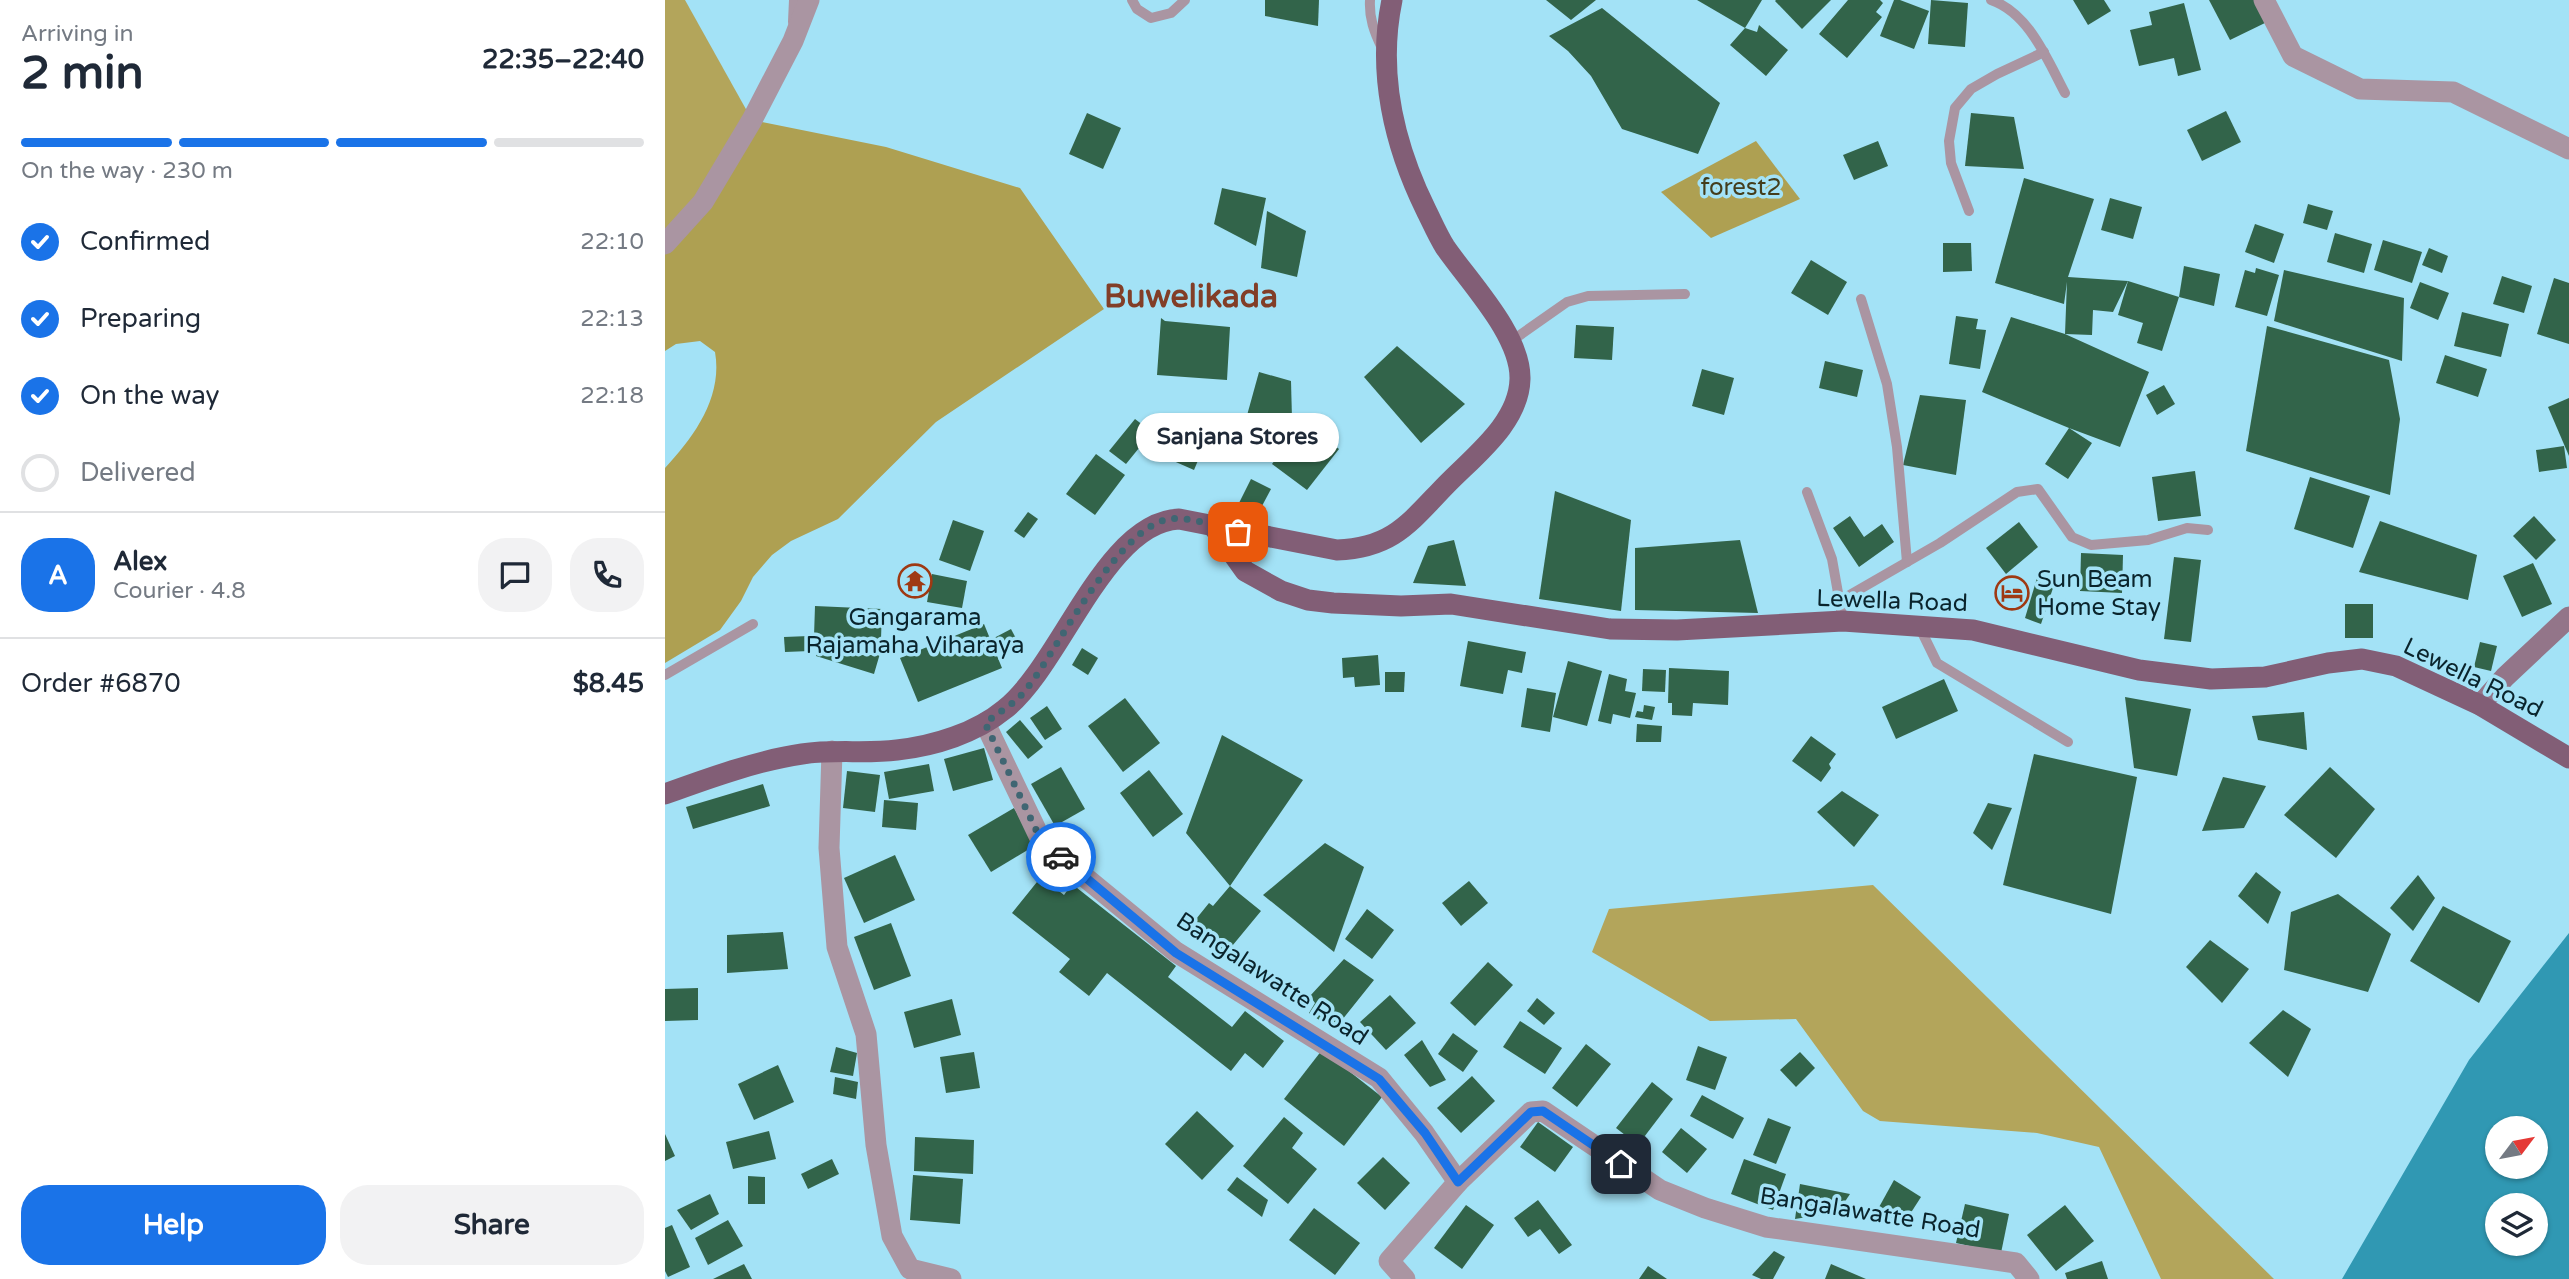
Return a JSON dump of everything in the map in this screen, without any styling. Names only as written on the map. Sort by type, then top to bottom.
[{"type":"main road","points":[[665,794],[779,757],[832,751],[897,750],[925,745],[967,732],[985,723],[1018,699],[1110,565],[1135,537],[1147,529],[1168,519],[1188,520],[1337,550],[1361,549],[1392,537],[1416,516],[1501,428],[1514,404],[1520,380],[1518,359],[1505,331],[1443,244],[1409,174],[1389,100],[1385,53],[1391,0]]},
{"type":"main road","name":"Lewella Road","points":[[1213,526],[1245,571],[1281,591],[1308,600],[1366,605],[1451,604],[1610,629],[1677,630],[1842,611],[1919,626],[1973,630],[2139,670],[2211,679],[2265,677],[2328,663],[2362,659],[2396,667],[2480,705],[2569,758]]},
{"type":"street","points":[[665,244],[702,202],[752,120],[793,41],[809,0]]},
{"type":"street","points":[[2264,0],[2293,56],[2360,89],[2453,92],[2569,149]]},
{"type":"street","points":[[2480,705],[2505,677],[2569,617]]},
{"type":"street","name":"Bangalawatte Road","points":[[985,723],[1040,838],[1047,846],[1176,953],[1379,1079],[1425,1133],[1458,1182]]},
{"type":"street","points":[[832,751],[829,848],[837,947],[866,1034],[876,1145],[892,1236],[901,1274],[951,1279]]},
{"type":"street","name":"Bangalawatte Road","points":[[1405,1279],[1389,1261],[1458,1182],[1531,1112],[1543,1111],[1660,1190],[1705,1208],[1766,1227],[2016,1263],[2029,1279]]},
{"type":"lane","points":[[793,41],[794,0]]},
{"type":"lane","points":[[1132,0],[1137,9],[1151,18],[1171,13],[1185,0]]},
{"type":"lane","points":[[1370,0],[1369,12],[1373,29],[1385,53]]},
{"type":"lane","points":[[1991,0],[2016,13],[2044,52],[2065,93]]},
{"type":"lane","points":[[1969,211],[1951,163],[1949,141],[1955,108],[1971,89],[2044,52]]},
{"type":"lane","points":[[1510,342],[1567,302],[1588,296],[1685,294]]},
{"type":"lane","points":[[1861,299],[1887,384],[1897,447],[1907,562]]},
{"type":"lane","points":[[1807,492],[1832,559],[1842,611],[1907,562],[2017,492],[2030,489],[2038,489],[2047,498],[2072,537],[2091,545],[2148,540],[2187,528],[2208,530]]},
{"type":"lane","points":[[665,675],[753,624]]},
{"type":"lane","points":[[1919,626],[1937,663],[2069,742]]},
{"type":"shaded area","points":[[665,0],[685,0],[752,120],[665,244]]},
{"type":"shaded area","points":[[1873,885],[2274,1279],[2161,1279],[2099,1147],[2037,1133],[1880,1121],[1863,1111],[1796,1019],[1710,1021],[1592,952],[1609,909]]},
{"type":"green space","points":[[752,120],[886,147],[1020,188],[1104,309],[936,422],[838,519],[791,541],[772,555],[753,577],[741,601],[720,630],[665,663],[665,468],[696,430],[704,415],[715,385],[716,369],[715,352],[700,341],[676,344],[665,351],[665,244]]},
{"type":"green space","name":"forest2","points":[[1756,141],[1800,199],[1711,238],[1661,192]]},
{"type":"water","points":[[2569,933],[2569,1279],[2342,1279],[2469,1060]]},
{"type":"building","points":[[1265,0],[1319,0],[1318,26],[1265,16]]},
{"type":"building","points":[[1546,0],[1596,0],[1571,20]]},
{"type":"building","points":[[1697,0],[1762,0],[1745,28]]},
{"type":"building","points":[[1776,0],[1831,0],[1802,29]]},
{"type":"building","points":[[1848,0],[1880,0],[1883,3],[1876,12],[1882,17],[1847,58],[1819,34]]},
{"type":"building","points":[[1894,0],[1929,11],[1914,49],[1880,36]]},
{"type":"building","points":[[1931,0],[1968,3],[1965,47],[1928,44]]},
{"type":"building","points":[[2073,0],[2104,0],[2111,11],[2088,25]]},
{"type":"building","points":[[2209,0],[2256,0],[2267,22],[2230,40]]},
{"type":"building","points":[[2184,3],[2201,70],[2178,76],[2174,58],[2139,66],[2130,30],[2152,25],[2149,12]]},
{"type":"building","points":[[1602,8],[1720,103],[1698,154],[1622,129],[1591,76],[1568,51],[1549,36]]},
{"type":"building","points":[[1759,25],[1788,50],[1766,76],[1730,45],[1745,28],[1757,32]]},
{"type":"building","points":[[2226,111],[2241,142],[2202,161],[2187,130]]},
{"type":"building","points":[[1087,113],[1121,128],[1103,169],[1069,154]]},
{"type":"building","points":[[1971,113],[2014,117],[2024,169],[1965,166]]},
{"type":"building","points":[[1878,141],[1888,166],[1854,180],[1843,155]]},
{"type":"building","points":[[2024,178],[2094,199],[2068,277],[2128,281],[2113,312],[2093,310],[2092,335],[2065,334],[2067,282],[2064,304],[1995,283]]},
{"type":"building","points":[[1222,188],[1266,198],[1256,246],[1214,224]]},
{"type":"building","points":[[2110,198],[2142,207],[2133,239],[2101,230]]},
{"type":"building","points":[[2308,204],[2333,211],[2327,230],[2303,223]]},
{"type":"building","points":[[1267,211],[1306,231],[1297,277],[1261,268]]},
{"type":"building","points":[[2255,224],[2284,234],[2274,263],[2245,252]]},
{"type":"building","points":[[2335,233],[2372,244],[2364,273],[2327,262]]},
{"type":"building","points":[[2383,240],[2422,252],[2412,283],[2374,270]]},
{"type":"building","points":[[1943,243],[1971,243],[1972,271],[1943,272]]},
{"type":"building","points":[[2429,248],[2448,256],[2442,273],[2422,265]]},
{"type":"building","points":[[1811,260],[1847,282],[1828,315],[1791,293]]},
{"type":"building","points":[[2184,266],[2220,274],[2214,306],[2179,297]]},
{"type":"building","points":[[2256,268],[2279,275],[2267,316],[2235,307],[2245,270],[2255,273]]},
{"type":"building","points":[[2284,270],[2404,298],[2402,361],[2274,321]]},
{"type":"building","points":[[2502,276],[2532,286],[2524,313],[2493,304]]},
{"type":"building","points":[[2554,278],[2569,283],[2569,344],[2537,334]]},
{"type":"building","points":[[2128,281],[2179,297],[2162,351],[2137,343],[2143,323],[2118,315]]},
{"type":"building","points":[[2420,282],[2449,293],[2438,320],[2410,308]]},
{"type":"building","points":[[2462,312],[2509,324],[2501,357],[2454,346]]},
{"type":"building","points":[[1956,316],[1978,319],[1976,329],[1986,330],[1980,369],[1949,364]]},
{"type":"building","points":[[2011,317],[2065,334],[2149,372],[2120,447],[1982,392]]},
{"type":"building","points":[[1161,318],[1165,321],[1230,327],[1227,380],[1157,375]]},
{"type":"building","points":[[1576,325],[1614,327],[1612,360],[1574,358]]},
{"type":"building","points":[[2267,326],[2389,360],[2400,419],[2390,495],[2246,451]]},
{"type":"building","points":[[1397,346],[1465,404],[1421,443],[1364,377]]},
{"type":"building","points":[[2445,355],[2487,369],[2478,397],[2436,383]]},
{"type":"building","points":[[1825,361],[1863,370],[1857,397],[1819,388]]},
{"type":"building","points":[[1702,369],[1734,378],[1724,415],[1692,406]]},
{"type":"building","points":[[1259,372],[1291,381],[1292,419],[1246,419]]},
{"type":"building","points":[[2164,385],[2175,404],[2157,415],[2146,395]]},
{"type":"building","points":[[1920,395],[1966,400],[1956,475],[1903,465]]},
{"type":"building","points":[[2569,398],[2569,456],[2548,407]]},
{"type":"building","points":[[1135,419],[1152,432],[1126,464],[1109,451]]},
{"type":"building","points":[[1185,422],[1210,432],[1194,470],[1169,459]]},
{"type":"building","points":[[1304,422],[1339,449],[1307,490],[1272,464]]},
{"type":"building","points":[[2069,428],[2092,443],[2068,479],[2045,464]]},
{"type":"building","points":[[2564,446],[2567,468],[2539,472],[2536,450]]},
{"type":"building","points":[[1096,454],[1125,475],[1095,515],[1066,494]]},
{"type":"building","points":[[2195,471],[2201,516],[2158,521],[2152,477]]},
{"type":"building","points":[[2310,477],[2370,496],[2353,548],[2294,529]]},
{"type":"building","points":[[1251,479],[1271,489],[1253,523],[1234,513]]},
{"type":"building","points":[[1555,491],[1631,520],[1621,611],[1539,599]]},
{"type":"building","points":[[1028,512],[1038,519],[1024,538],[1014,531]]},
{"type":"building","points":[[1850,516],[1864,537],[1882,524],[1894,542],[1859,567],[1833,528]]},
{"type":"building","points":[[2534,516],[2556,540],[2536,560],[2513,536]]},
{"type":"building","points":[[953,520],[984,531],[970,571],[939,560]]},
{"type":"building","points":[[2380,521],[2477,555],[2468,600],[2359,572]]},
{"type":"building","points":[[2019,522],[2038,547],[2006,574],[1986,548]]},
{"type":"building","points":[[1454,540],[1466,586],[1413,583],[1428,546]]},
{"type":"building","points":[[1740,540],[1758,613],[1635,610],[1635,548]]},
{"type":"building","points":[[2081,553],[2123,555],[2122,593],[2080,591]]},
{"type":"building","points":[[2174,557],[2201,560],[2191,642],[2164,639]]},
{"type":"building","points":[[2533,563],[2552,604],[2522,617],[2503,576]]},
{"type":"building","points":[[932,574],[967,581],[962,608],[927,602]]},
{"type":"building","points":[[2037,578],[2055,582],[2041,624],[2025,618]]},
{"type":"building","points":[[2345,604],[2373,604],[2373,638],[2345,638]]},
{"type":"building","points":[[815,606],[882,609],[881,639],[839,637],[881,650],[874,674],[816,656],[823,636],[814,636]]},
{"type":"building","points":[[984,624],[1002,668],[918,702],[900,658]]},
{"type":"building","points":[[1011,629],[1019,644],[1002,653],[994,638]]},
{"type":"building","points":[[809,636],[810,651],[785,652],[784,637]]},
{"type":"building","points":[[1468,641],[1526,652],[1522,673],[1508,670],[1503,694],[1460,686]]},
{"type":"building","points":[[2480,642],[2497,646],[2491,671],[2474,667]]},
{"type":"building","points":[[1082,648],[1098,658],[1088,675],[1072,665]]},
{"type":"building","points":[[1378,655],[1380,685],[1355,687],[1354,677],[1343,678],[1342,658]]},
{"type":"building","points":[[1568,661],[1602,671],[1587,726],[1553,717]]},
{"type":"building","points":[[1669,668],[1729,671],[1728,705],[1693,703],[1692,716],[1672,715],[1672,703],[1668,703]]},
{"type":"building","points":[[1643,669],[1666,670],[1665,692],[1642,691]]},
{"type":"building","points":[[1385,672],[1405,672],[1404,692],[1385,692]]},
{"type":"building","points":[[1609,674],[1627,679],[1625,691],[1636,693],[1630,718],[1613,714],[1611,724],[1598,721]]},
{"type":"building","points":[[1944,679],[1958,711],[1896,739],[1882,707]]},
{"type":"building","points":[[1527,688],[1556,693],[1550,732],[1521,727]]},
{"type":"building","points":[[2125,697],[2191,709],[2177,776],[2134,768]]},
{"type":"building","points":[[1125,698],[1160,743],[1123,772],[1088,726]]},
{"type":"building","points":[[1644,705],[1655,707],[1652,720],[1635,717],[1637,711],[1643,712]]},
{"type":"building","points":[[1047,706],[1062,729],[1045,740],[1030,718]]},
{"type":"building","points":[[2304,712],[2307,750],[2258,740],[2252,716]]},
{"type":"building","points":[[1020,720],[1043,747],[1028,759],[1006,732]]},
{"type":"building","points":[[1637,724],[1662,726],[1661,742],[1636,742]]},
{"type":"building","points":[[1222,735],[1303,780],[1230,886],[1186,833]]},
{"type":"building","points":[[1811,736],[1836,754],[1829,764],[1831,768],[1821,782],[1792,761]]},
{"type":"building","points":[[984,748],[993,780],[953,791],[944,759]]},
{"type":"building","points":[[2034,754],[2137,777],[2111,914],[2003,885]]},
{"type":"building","points":[[929,764],[934,791],[889,799],[884,772]]},
{"type":"building","points":[[1061,767],[1085,809],[1055,826],[1031,784]]},
{"type":"building","points":[[2330,767],[2375,809],[2336,858],[2284,815]]},
{"type":"building","points":[[1149,770],[1183,814],[1153,837],[1120,793]]},
{"type":"building","points":[[847,771],[880,775],[875,812],[843,808]]},
{"type":"building","points":[[2223,777],[2266,786],[2244,828],[2202,831]]},
{"type":"building","points":[[763,784],[770,806],[693,829],[686,807]]},
{"type":"building","points":[[1842,791],[1879,815],[1854,847],[1817,812]]},
{"type":"building","points":[[884,800],[918,803],[916,830],[882,827]]},
{"type":"building","points":[[1988,803],[2012,808],[1992,850],[1973,833]]},
{"type":"building","points":[[1014,808],[1036,845],[991,872],[968,835]]},
{"type":"building","points":[[1325,843],[1364,867],[1334,952],[1263,895]]},
{"type":"building","points":[[895,855],[915,900],[864,923],[844,878]]},
{"type":"building","points":[[2256,872],[2281,892],[2268,924],[2238,896]]},
{"type":"building","points":[[2418,875],[2435,898],[2413,931],[2390,908]]},
{"type":"building","points":[[1041,877],[1064,895],[1072,884],[1176,966],[1168,977],[1232,1027],[1245,1011],[1284,1041],[1263,1068],[1245,1053],[1231,1071],[1107,973],[1089,996],[1059,972],[1070,959],[1012,913]]},
{"type":"building","points":[[1469,881],[1488,903],[1461,926],[1442,903]]},
{"type":"building","points":[[1230,886],[1261,911],[1223,957],[1188,929],[1209,903],[1213,906]]},
{"type":"building","points":[[2338,894],[2391,934],[2368,992],[2284,970],[2291,912]]},
{"type":"building","points":[[2443,906],[2511,941],[2479,1003],[2410,961]]},
{"type":"building","points":[[1367,909],[1394,930],[1372,959],[1345,939]]},
{"type":"building","points":[[891,923],[911,976],[874,990],[854,937]]},
{"type":"building","points":[[783,932],[788,969],[727,973],[727,935]]},
{"type":"building","points":[[2210,940],[2249,969],[2222,1003],[2186,967]]},
{"type":"building","points":[[1344,959],[1374,980],[1334,1030],[1309,1013],[1315,1003],[1310,996]]},
{"type":"building","points":[[1488,962],[1513,985],[1475,1026],[1450,1003]]},
{"type":"building","points":[[698,988],[698,1020],[665,1021],[665,989]]},
{"type":"building","points":[[1390,995],[1416,1023],[1386,1050],[1360,1022]]},
{"type":"building","points":[[1537,998],[1555,1013],[1544,1025],[1527,1011]]},
{"type":"building","points":[[952,999],[961,1035],[914,1048],[904,1012]]},
{"type":"building","points":[[2283,1010],[2311,1029],[2288,1077],[2249,1043]]},
{"type":"building","points":[[1520,1021],[1562,1048],[1545,1074],[1503,1047]]},
{"type":"building","points":[[1453,1033],[1478,1051],[1463,1072],[1438,1054]]},
{"type":"building","points":[[1422,1040],[1446,1080],[1430,1087],[1404,1055]]},
{"type":"building","points":[[1586,1044],[1611,1064],[1577,1107],[1552,1088]]},
{"type":"building","points":[[1698,1046],[1727,1057],[1715,1090],[1686,1080]]},
{"type":"building","points":[[836,1047],[857,1053],[853,1076],[830,1072]]},
{"type":"building","points":[[1322,1050],[1382,1097],[1344,1146],[1284,1099]]},
{"type":"building","points":[[974,1052],[980,1088],[946,1093],[940,1057]]},
{"type":"building","points":[[1800,1052],[1815,1068],[1796,1087],[1780,1070]]},
{"type":"building","points":[[778,1065],[794,1102],[754,1120],[738,1084]]},
{"type":"building","points":[[1472,1076],[1495,1101],[1461,1133],[1437,1108]]},
{"type":"building","points":[[835,1077],[858,1082],[856,1099],[833,1094]]},
{"type":"building","points":[[1652,1082],[1673,1099],[1638,1145],[1616,1128]]},
{"type":"building","points":[[1702,1095],[1744,1118],[1733,1139],[1690,1116]]},
{"type":"building","points":[[1197,1111],[1234,1146],[1202,1180],[1165,1144]]},
{"type":"building","points":[[1284,1117],[1303,1133],[1292,1148],[1317,1169],[1288,1204],[1243,1166]]},
{"type":"building","points":[[1768,1118],[1791,1127],[1776,1164],[1753,1155]]},
{"type":"building","points":[[1538,1122],[1573,1147],[1555,1172],[1520,1147]]},
{"type":"building","points":[[1681,1128],[1707,1149],[1687,1173],[1662,1152]]},
{"type":"building","points":[[769,1131],[776,1159],[733,1169],[726,1142]]},
{"type":"building","points":[[665,1134],[675,1156],[665,1161]]},
{"type":"building","points":[[915,1137],[974,1140],[973,1174],[914,1171]]},
{"type":"building","points":[[1383,1157],[1410,1183],[1385,1210],[1357,1183]]},
{"type":"building","points":[[832,1159],[839,1174],[808,1189],[801,1174]]},
{"type":"building","points":[[1744,1159],[1786,1174],[1773,1210],[1731,1194]]},
{"type":"building","points":[[913,1175],[963,1179],[960,1224],[910,1220]]},
{"type":"building","points":[[748,1176],[765,1177],[765,1204],[748,1204]]},
{"type":"building","points":[[1237,1177],[1268,1200],[1262,1217],[1227,1190]]},
{"type":"building","points":[[1894,1180],[1921,1197],[1903,1225],[1878,1209]]},
{"type":"building","points":[[1800,1184],[1850,1194],[1838,1212],[1795,1219]]},
{"type":"building","points":[[710,1194],[719,1214],[691,1230],[677,1210]]},
{"type":"building","points":[[1538,1200],[1572,1245],[1559,1254],[1540,1229],[1528,1237],[1514,1218]]},
{"type":"building","points":[[1965,1204],[2009,1214],[2001,1253],[1956,1243]]},
{"type":"building","points":[[1466,1205],[1494,1225],[1462,1269],[1434,1248]]},
{"type":"building","points":[[2065,1205],[2094,1241],[2056,1271],[2027,1235]]},
{"type":"building","points":[[1314,1208],[1360,1243],[1335,1275],[1289,1240]]},
{"type":"building","points":[[728,1220],[743,1246],[708,1265],[695,1238]]},
{"type":"building","points":[[672,1225],[690,1267],[668,1277],[665,1271],[665,1228]]},
{"type":"building","points":[[1774,1251],[1785,1257],[1773,1279],[1761,1279],[1752,1275]]},
{"type":"building","points":[[2102,1261],[2108,1279],[2067,1279],[2065,1273]]},
{"type":"building","points":[[744,1264],[752,1279],[713,1279]]},
{"type":"building","points":[[1831,1264],[1866,1279],[1825,1279]]},
{"type":"building","points":[[1648,1266],[1667,1279],[1639,1279]]},
{"type":"way so far","points":[[1061,857],[1040,838],[985,723],[1018,699],[1032,682],[1110,565],[1135,537],[1168,519],[1196,522],[1238,532]]},
{"type":"place","name":"Sanjana Stores","points":[[1238,532]]},
{"type":"place","name":"Gangarama Rajamaha Viharaya","points":[[915,581]]},
{"type":"place","name":"Sun Beam Home Stay","points":[[2012,593]]},
{"type":"district","name":"Buwelikada","points":[[1191,297]]},
{"type":"route","points":[[1061,857],[1176,953],[1379,1079],[1425,1133],[1458,1182],[1531,1112],[1543,1111],[1621,1164]]}]
